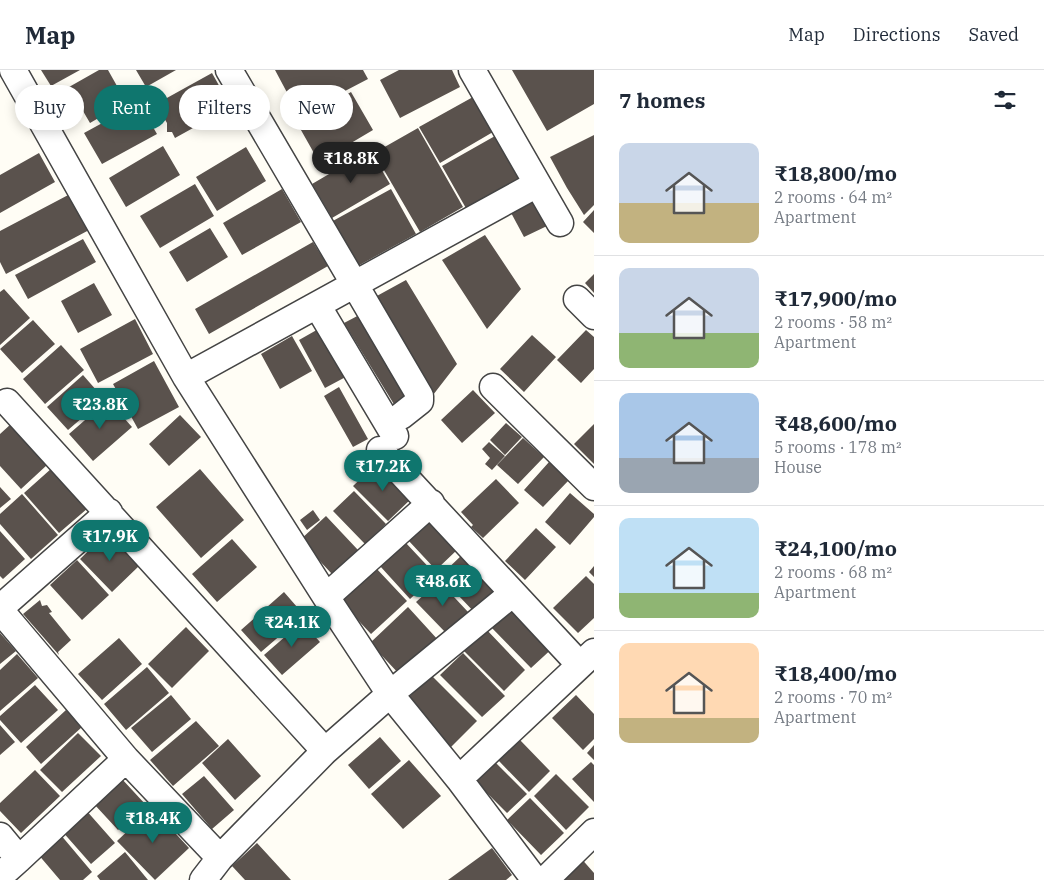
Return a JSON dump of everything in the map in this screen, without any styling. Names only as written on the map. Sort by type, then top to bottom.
[{"type":"street","points":[[13,70],[186,377],[326,597],[390,694],[459,779],[535,880]]},
{"type":"street","points":[[229,70],[420,396],[418,404],[392,434]]},
{"type":"street","points":[[472,70],[560,223]]},
{"type":"street","points":[[186,377],[538,184]]},
{"type":"street","points":[[317,305],[431,503],[513,592],[587,659],[459,779]]},
{"type":"street","points":[[493,388],[594,487]]},
{"type":"street","points":[[2,401],[109,512],[325,751]]},
{"type":"street","points":[[326,597],[431,503]]},
{"type":"street","points":[[109,512],[0,609],[126,760],[220,858]]},
{"type":"street","points":[[203,880],[220,858],[325,751],[390,694],[513,592]]},
{"type":"street","points":[[0,836],[9,868],[126,760]]},
{"type":"street","points":[[545,880],[594,832]]},
{"type":"building","points":[[41,70],[80,70],[53,85],[50,85]]},
{"type":"building","points":[[99,70],[108,70],[116,85],[94,85],[94,121],[90,123],[84,113],[84,85],[73,85]]},
{"type":"building","points":[[136,70],[176,70],[150,85],[145,85]]},
{"type":"building","points":[[275,70],[363,70],[368,79],[353,87],[353,85],[283,85]]},
{"type":"building","points":[[399,70],[452,70],[460,87],[400,118],[380,80]]},
{"type":"building","points":[[512,70],[594,70],[594,104],[547,131]]},
{"type":"building","points":[[212,73],[219,85],[190,85]]},
{"type":"building","points":[[179,91],[179,130],[189,130],[175,138],[172,132],[167,132],[169,130],[169,97]]},
{"type":"building","points":[[353,95],[373,130],[319,162],[301,130],[353,130]]},
{"type":"building","points":[[473,97],[493,132],[440,163],[419,127]]},
{"type":"building","points":[[94,128],[94,130],[155,130],[157,134],[102,164],[84,133]]},
{"type":"building","points":[[418,128],[463,207],[420,232],[374,153]]},
{"type":"building","points":[[594,135],[594,205],[584,215],[550,157]]},
{"type":"building","points":[[495,136],[521,181],[467,210],[442,166]]},
{"type":"building","points":[[163,146],[180,175],[126,207],[109,178]]},
{"type":"building","points":[[246,147],[266,181],[217,211],[196,177]]},
{"type":"building","points":[[370,150],[390,184],[332,218],[312,184]]},
{"type":"building","points":[[39,153],[55,182],[0,213],[0,175]]},
{"type":"building","points":[[195,184],[214,216],[160,248],[140,216]]},
{"type":"building","points":[[282,189],[301,222],[242,255],[223,223]]},
{"type":"building","points":[[391,189],[416,234],[356,267],[331,222]]},
{"type":"building","points":[[72,193],[91,229],[6,274],[0,262],[0,231]]},
{"type":"building","points":[[532,197],[547,226],[524,237],[509,209]]},
{"type":"building","points":[[594,210],[594,233],[583,222]]},
{"type":"building","points":[[210,228],[228,257],[187,282],[169,252]]},
{"type":"building","points":[[485,235],[521,289],[487,329],[442,260]]},
{"type":"building","points":[[83,239],[96,262],[28,299],[15,275]]},
{"type":"building","points":[[313,242],[328,266],[209,334],[195,309]]},
{"type":"building","points":[[594,274],[594,293],[585,283]]},
{"type":"building","points":[[406,280],[457,364],[433,395],[375,297]]},
{"type":"building","points":[[94,283],[112,315],[78,333],[61,301]]},
{"type":"building","points":[[4,289],[30,318],[0,345],[0,292]]},
{"type":"building","points":[[365,312],[417,401],[400,414],[344,323]]},
{"type":"building","points":[[135,319],[153,354],[98,383],[80,349]]},
{"type":"building","points":[[33,320],[55,344],[22,373],[0,349]]},
{"type":"building","points":[[329,323],[355,372],[325,388],[299,340]]},
{"type":"building","points":[[586,330],[594,337],[594,369],[581,383],[557,360]]},
{"type":"building","points":[[532,335],[556,357],[524,392],[500,369]]},
{"type":"building","points":[[292,336],[312,371],[280,389],[261,354]]},
{"type":"building","points":[[61,345],[84,370],[45,404],[23,379]]},
{"type":"building","points":[[154,361],[179,407],[138,429],[113,384]]},
{"type":"building","points":[[83,375],[104,399],[68,430],[47,407]]},
{"type":"building","points":[[339,387],[368,439],[353,447],[324,396]]},
{"type":"building","points":[[473,390],[495,413],[462,443],[441,420]]},
{"type":"building","points":[[108,400],[132,427],[93,461],[69,434]]},
{"type":"building","points":[[180,415],[201,437],[169,466],[149,444]]},
{"type":"building","points":[[506,423],[522,437],[505,455],[490,440]]},
{"type":"building","points":[[11,424],[47,465],[21,489],[0,466],[0,434]]},
{"type":"building","points":[[594,424],[594,464],[574,444]]},
{"type":"building","points":[[523,438],[544,457],[518,484],[497,465]]},
{"type":"building","points":[[489,442],[505,456],[492,470],[485,464],[490,458],[482,449]]},
{"type":"building","points":[[378,462],[412,498],[388,521],[353,486]]},
{"type":"building","points":[[549,462],[569,480],[543,507],[524,490]]},
{"type":"building","points":[[52,468],[88,508],[59,533],[24,493]]},
{"type":"building","points":[[200,469],[244,520],[201,558],[156,507]]},
{"type":"building","points":[[496,479],[519,503],[483,538],[471,527],[473,525],[461,512]]},
{"type":"building","points":[[0,487],[11,499],[0,508]]},
{"type":"building","points":[[354,491],[386,524],[365,544],[333,511]]},
{"type":"building","points":[[570,493],[594,514],[594,517],[570,545],[545,522]]},
{"type":"building","points":[[22,494],[58,535],[31,559],[0,524],[0,514]]},
{"type":"building","points":[[313,510],[320,520],[307,530],[300,520]]},
{"type":"building","points":[[326,516],[358,550],[332,574],[300,540]]},
{"type":"building","points":[[430,519],[458,549],[436,570],[408,540]]},
{"type":"building","points":[[536,528],[556,547],[525,580],[505,561]]},
{"type":"building","points":[[0,531],[25,559],[3,579],[0,576]]},
{"type":"building","points":[[107,533],[139,566],[112,592],[80,559]]},
{"type":"building","points":[[232,539],[257,567],[217,602],[192,574]]},
{"type":"building","points":[[405,542],[436,575],[410,599],[380,566]]},
{"type":"building","points":[[463,554],[499,592],[476,614],[440,576]]},
{"type":"building","points":[[77,560],[109,595],[82,620],[50,585]]},
{"type":"building","points":[[594,566],[594,577],[589,572]]},
{"type":"building","points":[[375,567],[407,601],[371,634],[340,601]]},
{"type":"building","points":[[586,576],[594,584],[594,618],[578,633],[553,608]]},
{"type":"building","points":[[439,581],[469,613],[447,634],[416,602]]},
{"type":"building","points":[[284,592],[304,615],[261,652],[241,630]]},
{"type":"building","points":[[40,600],[42,606],[47,605],[52,612],[49,613],[71,640],[58,652],[59,655],[23,614]]},
{"type":"building","points":[[515,604],[556,645],[531,668],[491,627]]},
{"type":"building","points":[[408,607],[439,641],[401,676],[370,643]]},
{"type":"building","points":[[302,622],[320,642],[282,675],[264,655]]},
{"type":"building","points":[[186,627],[209,651],[172,688],[148,664]]},
{"type":"building","points":[[485,628],[525,670],[504,691],[462,649]]},
{"type":"building","points":[[0,633],[16,651],[0,664]]},
{"type":"building","points":[[119,638],[142,664],[102,700],[78,674]]},
{"type":"building","points":[[463,653],[505,696],[482,717],[440,675]]},
{"type":"building","points":[[17,654],[38,678],[0,711],[0,670]]},
{"type":"building","points":[[147,667],[169,693],[126,730],[104,704]]},
{"type":"building","points":[[431,675],[477,721],[451,747],[405,701]]},
{"type":"building","points":[[35,685],[58,710],[21,743],[0,720],[0,716]]},
{"type":"building","points":[[171,695],[191,719],[152,752],[131,728]]},
{"type":"building","points":[[576,695],[594,714],[594,739],[583,750],[552,718]]},
{"type":"building","points":[[66,710],[82,727],[41,764],[26,747]]},
{"type":"building","points":[[196,721],[219,746],[173,786],[150,760]]},
{"type":"building","points":[[0,725],[15,742],[0,755]]},
{"type":"building","points":[[78,733],[101,756],[62,792],[40,770]]},
{"type":"building","points":[[380,737],[401,761],[369,789],[348,765]]},
{"type":"building","points":[[228,739],[261,776],[235,800],[202,763]]},
{"type":"building","points":[[519,739],[550,771],[529,792],[498,760]]},
{"type":"building","points":[[594,745],[594,760],[587,753]]},
{"type":"building","points":[[409,760],[441,796],[403,829],[371,794]]},
{"type":"building","points":[[495,762],[527,794],[507,813],[475,781]]},
{"type":"building","points":[[591,762],[594,765],[594,802],[572,779]]},
{"type":"building","points":[[35,770],[60,796],[21,833],[0,811],[0,803]]},
{"type":"building","points":[[556,774],[589,807],[566,830],[534,796]]},
{"type":"building","points":[[204,776],[234,810],[212,829],[182,794]]},
{"type":"building","points":[[121,778],[146,805],[118,830],[94,804]]},
{"type":"building","points":[[530,798],[564,833],[541,855],[507,820]]},
{"type":"building","points":[[152,808],[189,848],[155,880],[117,841]]},
{"type":"building","points":[[85,809],[115,843],[91,864],[61,830]]},
{"type":"building","points":[[60,834],[92,872],[83,880],[60,880],[37,853]]},
{"type":"building","points":[[257,843],[291,880],[245,880],[232,866]]},
{"type":"building","points":[[492,848],[512,875],[506,880],[448,880]]},
{"type":"building","points":[[125,852],[148,880],[100,880],[97,876]]},
{"type":"building","points":[[579,856],[594,873],[594,880],[558,880]]}]
